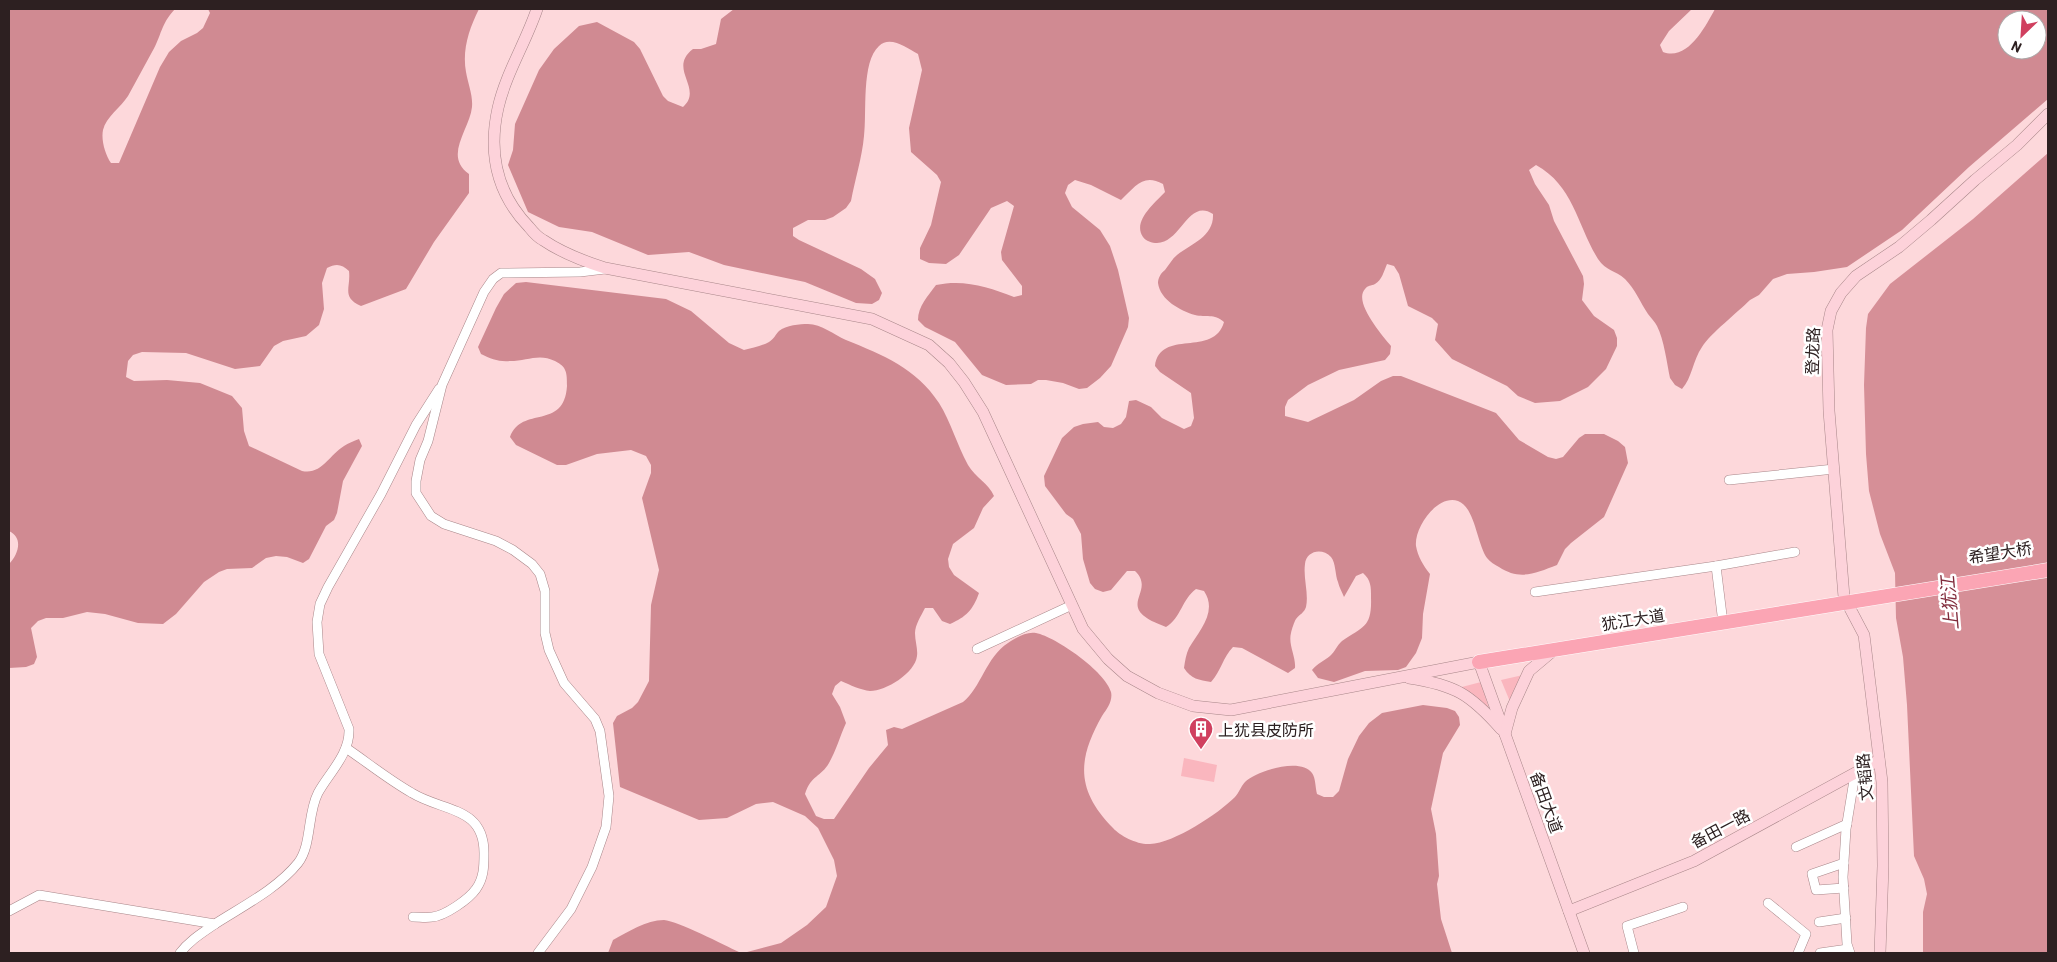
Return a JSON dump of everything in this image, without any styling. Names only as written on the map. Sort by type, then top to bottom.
[{"type":"main road","points":[[537,9],[530,31],[508,79],[498,108],[494,144],[498,177],[508,201],[523,221],[541,239],[570,256],[605,268],[872,319],[929,345],[949,363],[983,412],[1083,629],[1108,660],[1128,676],[1158,693],[1193,706],[1231,710],[1479,662]]},
{"type":"main road","name":"登龙路","points":[[1846,600],[1829,411],[1827,330],[1831,311],[1841,293],[1856,276],[1898,247],[1932,220],[1975,180],[2017,145],[2048,114]]},
{"type":"main road","name":"希望大桥","points":[[1869,596],[1985,572],[2048,563]]},
{"type":"main road","name":"希望大桥","points":[[1869,596],[2048,570]]},
{"type":"main road","name":"犹江大道","points":[[1479,662],[1793,612],[1869,596]]},
{"type":"main road","name":"文韬路","points":[[1846,600],[1864,635],[1882,782],[1883,866],[1880,953]]},
{"type":"main road","points":[[1506,734],[1512,708],[1529,671],[1554,650]]},
{"type":"main road","name":"备田大道","points":[[1479,662],[1584,953]]},
{"type":"main road","points":[[1400,677],[1454,688],[1470,697],[1506,734]]},
{"type":"main road","name":"备田一路","points":[[1569,911],[1694,861],[1879,760]]},
{"type":"street","points":[[180,953],[196,936],[281,881],[300,860],[304,851],[314,801],[350,738],[349,729],[319,654],[317,622],[320,604],[381,494],[416,425],[442,385],[484,292],[493,279],[501,273],[580,272],[605,268]]},
{"type":"street","points":[[442,385],[428,441],[420,460],[416,493],[431,516],[444,524],[476,533],[514,550],[532,564],[540,574],[545,590],[545,633],[550,650],[564,683],[595,719],[600,731],[609,796],[606,827],[592,867],[572,909],[538,953]]},
{"type":"street","points":[[1729,480],[1834,469]]},
{"type":"street","points":[[1535,592],[1716,566],[1795,552]]},
{"type":"street","points":[[1716,566],[1722,623]]},
{"type":"street","points":[[977,649],[1072,605]]},
{"type":"street","points":[[346,748],[414,794],[474,820],[481,830],[484,846],[484,864],[482,880],[474,892],[451,910],[434,918],[413,917]]},
{"type":"street","points":[[1820,953],[1849,951],[1844,863],[1847,824],[1855,774]]},
{"type":"street","points":[[1796,847],[1847,824]]},
{"type":"street","points":[[1844,863],[1812,874],[1816,890],[1844,888]]},
{"type":"street","points":[[9,911],[39,895],[215,924]]},
{"type":"street","points":[[1768,903],[1806,934],[1798,953]]},
{"type":"street","points":[[1634,953],[1627,926],[1683,907]]},
{"type":"street","points":[[1819,922],[1846,918]]},
{"type":"shaded area","points":[[9,9],[175,9],[166,20],[155,46],[128,96],[110,116],[103,130],[105,151],[111,163],[119,163],[160,67],[169,52],[181,41],[203,28],[210,13],[208,9],[479,9],[469,32],[465,56],[472,107],[458,151],[458,159],[462,167],[469,174],[469,193],[434,242],[406,289],[361,306],[355,303],[349,295],[349,271],[344,267],[333,265],[327,268],[322,283],[324,309],[319,325],[306,336],[283,341],[274,346],[260,366],[235,369],[186,353],[142,352],[133,355],[128,361],[126,377],[134,381],[167,380],[200,383],[232,396],[242,408],[244,431],[249,446],[302,471],[315,470],[347,444],[359,439],[362,446],[343,481],[337,513],[334,520],[326,526],[309,559],[303,563],[287,557],[276,556],[266,558],[252,568],[227,569],[219,572],[204,582],[176,614],[163,624],[138,623],[105,614],[87,612],[63,618],[46,618],[38,621],[31,628],[37,657],[34,664],[26,667],[9,668],[9,564],[15,556],[18,542],[14,534],[9,531]]},
{"type":"shaded area","points":[[734,9],[1692,9],[1669,31],[1660,45],[1663,52],[1672,53],[1680,52],[1695,41],[1715,9],[2048,9],[2048,99],[1969,167],[1902,230],[1847,267],[1787,274],[1773,279],[1759,295],[1750,300],[1706,342],[1699,352],[1688,380],[1682,389],[1675,385],[1670,378],[1659,331],[1635,291],[1625,279],[1601,263],[1567,195],[1549,174],[1536,165],[1529,170],[1535,184],[1549,205],[1554,221],[1583,276],[1582,300],[1594,316],[1614,330],[1617,338],[1617,346],[1606,369],[1588,387],[1560,401],[1535,403],[1518,396],[1507,386],[1452,359],[1435,340],[1438,324],[1432,318],[1408,306],[1399,274],[1394,266],[1387,264],[1379,280],[1375,284],[1368,286],[1362,295],[1370,318],[1391,346],[1390,354],[1385,360],[1339,370],[1308,385],[1288,400],[1285,407],[1285,416],[1308,422],[1354,400],[1381,381],[1393,376],[1401,376],[1496,413],[1519,440],[1548,457],[1556,459],[1563,457],[1579,438],[1585,434],[1604,434],[1625,447],[1628,463],[1604,517],[1565,549],[1557,565],[1535,573],[1514,574],[1490,561],[1484,552],[1468,510],[1458,501],[1450,500],[1435,507],[1423,522],[1416,539],[1418,554],[1430,574],[1423,614],[1422,638],[1416,653],[1406,667],[1398,670],[1365,671],[1334,682],[1318,678],[1312,670],[1332,654],[1342,641],[1365,625],[1371,607],[1371,587],[1366,576],[1363,573],[1356,576],[1344,597],[1338,584],[1333,560],[1327,554],[1319,551],[1311,553],[1306,560],[1306,607],[1295,620],[1290,637],[1295,668],[1288,673],[1242,648],[1233,647],[1211,682],[1192,677],[1184,668],[1188,650],[1206,621],[1208,614],[1208,599],[1204,591],[1196,589],[1191,593],[1175,619],[1166,627],[1150,620],[1141,613],[1138,600],[1142,586],[1141,579],[1135,571],[1127,571],[1111,590],[1103,592],[1095,589],[1090,583],[1083,559],[1081,534],[1073,519],[1066,514],[1045,486],[1044,476],[1062,438],[1074,427],[1098,422],[1104,427],[1113,428],[1121,424],[1126,417],[1129,401],[1136,400],[1151,407],[1162,418],[1184,429],[1191,426],[1194,418],[1191,393],[1160,372],[1155,366],[1159,355],[1166,348],[1210,339],[1218,333],[1224,322],[1217,318],[1195,315],[1178,308],[1163,295],[1158,281],[1161,274],[1175,257],[1196,243],[1206,233],[1210,228],[1213,214],[1204,211],[1197,212],[1165,241],[1153,243],[1143,237],[1140,225],[1146,213],[1165,192],[1163,184],[1150,180],[1145,181],[1135,186],[1121,200],[1091,185],[1075,180],[1068,185],[1065,193],[1072,207],[1100,230],[1110,246],[1118,270],[1129,318],[1128,327],[1111,366],[1087,388],[1079,389],[1063,383],[1046,380],[1038,380],[1031,384],[1006,385],[982,375],[955,342],[925,327],[918,320],[922,306],[936,285],[956,283],[976,285],[1014,297],[1022,295],[1022,286],[1002,260],[1001,252],[1014,206],[1007,201],[991,208],[959,255],[946,264],[929,263],[920,259],[920,248],[931,225],[941,182],[937,175],[911,152],[909,128],[922,70],[918,54],[893,42],[883,43],[879,46],[869,64],[863,144],[851,201],[846,208],[833,217],[825,220],[808,220],[793,228],[793,236],[799,240],[861,269],[875,279],[882,293],[879,300],[872,304],[856,303],[805,282],[724,265],[689,252],[648,255],[592,232],[559,227],[528,212],[508,165],[513,150],[515,124],[539,70],[554,49],[579,26],[597,22],[634,42],[640,49],[663,96],[668,101],[683,107],[690,93],[683,64],[686,56],[693,49],[701,49],[716,44],[721,19]]},
{"type":"shaded area","points":[[526,282],[666,299],[691,311],[729,343],[744,350],[769,342],[779,331],[789,326],[813,324],[823,328],[886,357],[920,380],[943,410],[968,465],[992,492],[994,496],[983,508],[974,528],[953,544],[948,559],[949,567],[954,575],[979,593],[965,616],[950,624],[942,621],[933,608],[925,608],[915,630],[917,656],[911,669],[905,675],[899,680],[877,690],[870,691],[841,681],[835,686],[832,694],[840,707],[846,723],[829,763],[810,783],[805,794],[816,816],[824,819],[834,819],[869,768],[888,745],[886,730],[894,727],[902,729],[963,702],[975,689],[1000,649],[1021,635],[1029,633],[1045,636],[1067,648],[1079,656],[1107,684],[1111,692],[1110,702],[1094,732],[1085,761],[1084,774],[1087,787],[1092,801],[1116,831],[1125,837],[1145,844],[1171,839],[1183,833],[1207,819],[1227,804],[1245,782],[1278,767],[1298,766],[1306,768],[1313,775],[1317,794],[1324,797],[1333,797],[1339,791],[1348,759],[1359,736],[1369,723],[1382,713],[1423,705],[1447,708],[1455,711],[1459,717],[1460,725],[1443,753],[1431,809],[1436,834],[1439,876],[1437,884],[1441,919],[1452,953],[608,953],[613,940],[644,924],[664,920],[690,929],[739,952],[747,952],[781,943],[807,925],[826,907],[837,876],[834,860],[818,828],[805,816],[773,802],[756,804],[727,818],[699,820],[620,787],[613,723],[617,716],[632,708],[638,702],[649,681],[651,605],[659,570],[642,498],[651,473],[651,465],[646,456],[631,450],[597,454],[566,465],[557,465],[516,445],[510,437],[516,427],[524,422],[551,413],[559,408],[564,400],[567,386],[566,371],[555,361],[538,357],[516,361],[499,361],[481,354],[478,347],[504,294],[516,283]]},
{"type":"shaded area","points":[[1523,675],[1511,704],[1501,680]]},
{"type":"shaded area","points":[[1481,682],[1489,709],[1458,688]]},
{"type":"shaded area","points":[[1184,758],[1217,765],[1214,782],[1181,776]]},
{"type":"water","name":"上犹江","points":[[2048,153],[2048,953],[1923,953],[1923,912],[1927,894],[1924,879],[1914,856],[1907,705],[1903,657],[1896,618],[1895,573],[1880,534],[1869,491],[1864,385],[1868,314],[1890,284],[1973,219]]},
{"type":"place","name":"上犹县皮防所","points":[[1201,750]]}]
